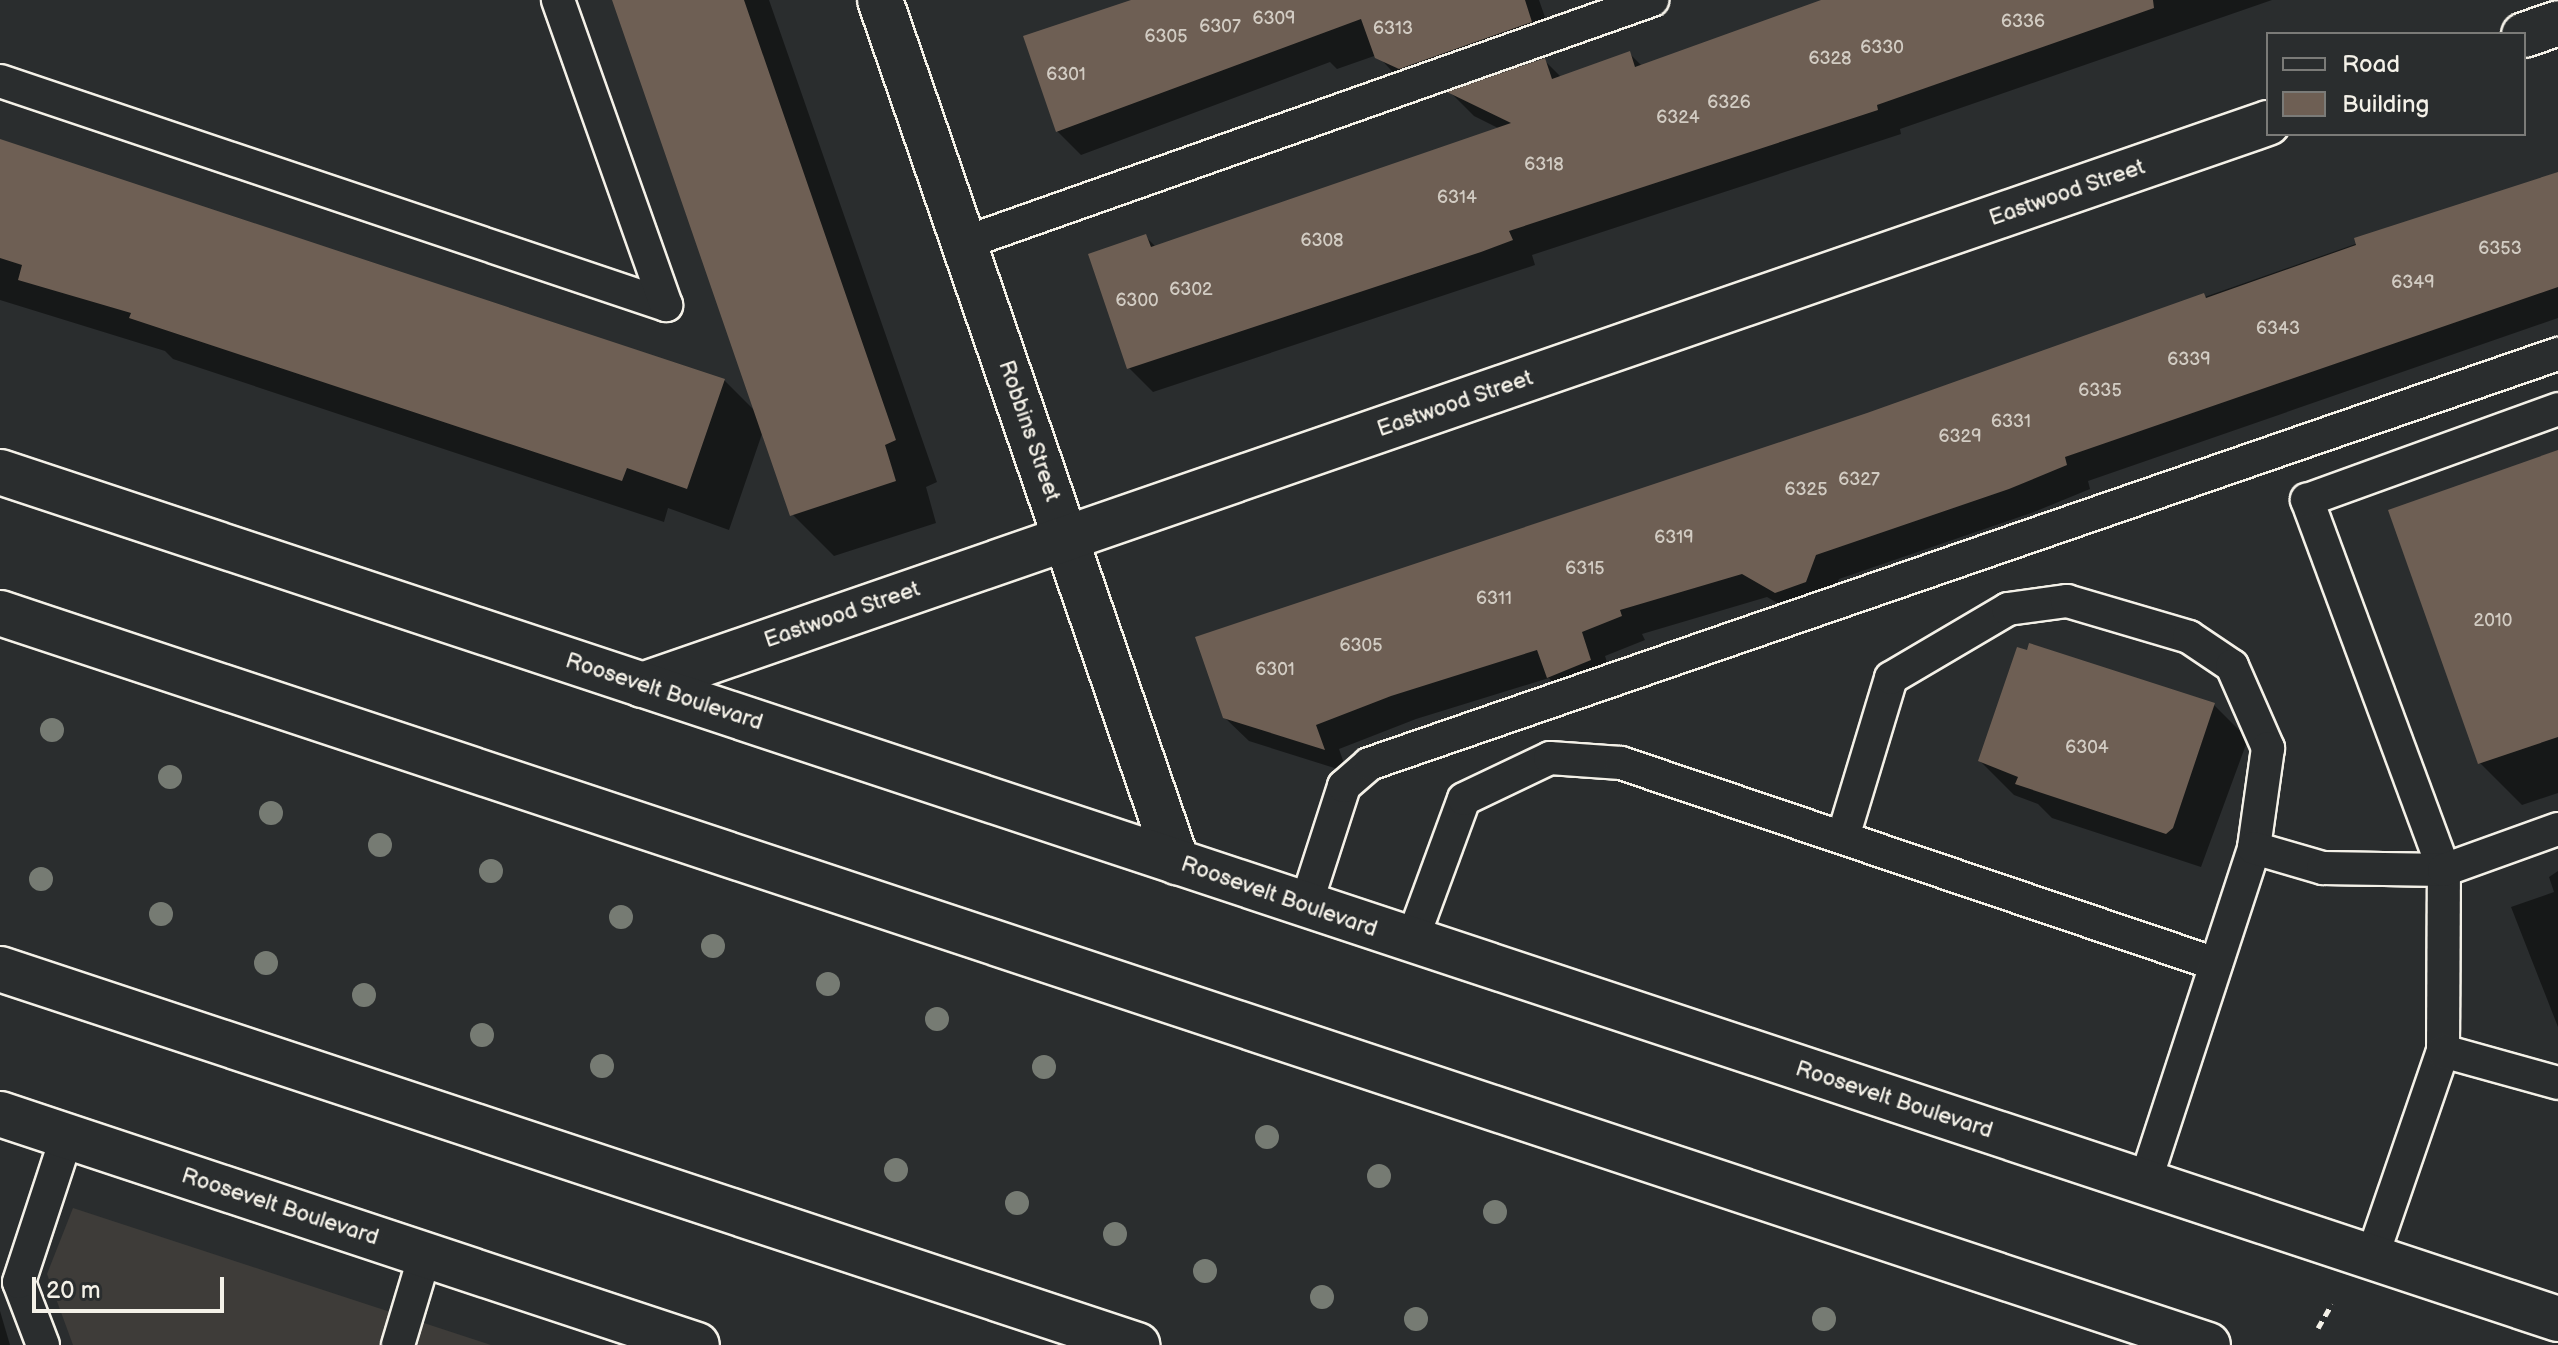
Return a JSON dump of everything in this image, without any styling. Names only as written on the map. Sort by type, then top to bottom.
[{"type":"main road","name":"Robbins Street","points":[[880,0],[1177,862]]},
{"type":"main road","points":[[2526,34],[2558,23]]},
{"type":"main road","name":"Eastwood Street","points":[[642,685],[2266,124]]},
{"type":"main road","name":"Roosevelt Boulevard","points":[[0,472],[1306,904],[1411,943],[2558,1319]]},
{"type":"main road","points":[[0,613],[2208,1345]]},
{"type":"main road","points":[[0,969],[1137,1345]]},
{"type":"main road","name":"Roosevelt Boulevard","points":[[0,1114],[425,1255],[627,1334],[697,1345]]},
{"type":"lane","points":[[0,81],[666,305],[558,0]]},
{"type":"lane","points":[[964,243],[1652,0]]},
{"type":"lane","points":[[1306,904],[1344,786],[1369,764],[2558,354]]},
{"type":"lane","points":[[2372,1257],[2443,1051],[2444,870],[2307,500],[2558,409]]},
{"type":"lane","points":[[1843,837],[1891,678],[2008,609],[2067,601],[2189,637],[2232,666],[2268,748],[2254,848],[2145,1182]]},
{"type":"lane","points":[[1411,943],[1464,799],[1550,758],[1621,763],[2216,964]]},
{"type":"lane","points":[[2254,848],[2323,868],[2444,870],[2558,829]]},
{"type":"lane","points":[[2443,1051],[2558,1083]]},
{"type":"lane","points":[[43,1345],[19,1282],[67,1136]]},
{"type":"lane","points":[[398,1345],[425,1255]]},
{"type":"path","points":[[2318,1328],[2335,1299]]},
{"type":"shaded area","points":[[73,1208],[491,1345],[73,1345],[47,1274]]},
{"type":"building","points":[[612,0],[744,0],[896,440],[885,445],[896,481],[790,516]]},
{"type":"building","points":[[1131,0],[1525,0],[1532,22],[1399,69],[1375,58],[1361,19],[1056,132],[1023,36]]},
{"type":"building","points":[[1821,0],[2153,0],[2154,8],[1877,105],[1878,110],[1509,231],[1513,240],[1481,252],[1127,369],[1088,254],[1146,234],[1151,247],[1511,123],[1447,92],[1545,58],[1552,79],[1630,51],[1635,67]]},
{"type":"building","points":[[0,139],[725,379],[687,489],[627,468],[622,481],[129,318],[131,313],[18,280],[22,265],[0,258]]},
{"type":"building","points":[[2558,172],[2558,287],[2065,457],[2067,465],[2009,489],[1816,555],[1806,582],[1775,593],[1742,574],[1620,610],[1622,616],[1582,632],[1591,660],[1547,678],[1537,650],[1391,696],[1316,725],[1325,750],[1223,718],[1195,637],[1867,413],[2204,293],[2206,298],[2356,245],[2354,238]]},
{"type":"building","points":[[2558,450],[2558,737],[2478,764],[2388,510]]},
{"type":"building","points":[[2029,643],[2215,703],[2173,828],[2166,834],[2015,784],[2018,777],[1978,761],[2017,647],[2027,650]]}]
